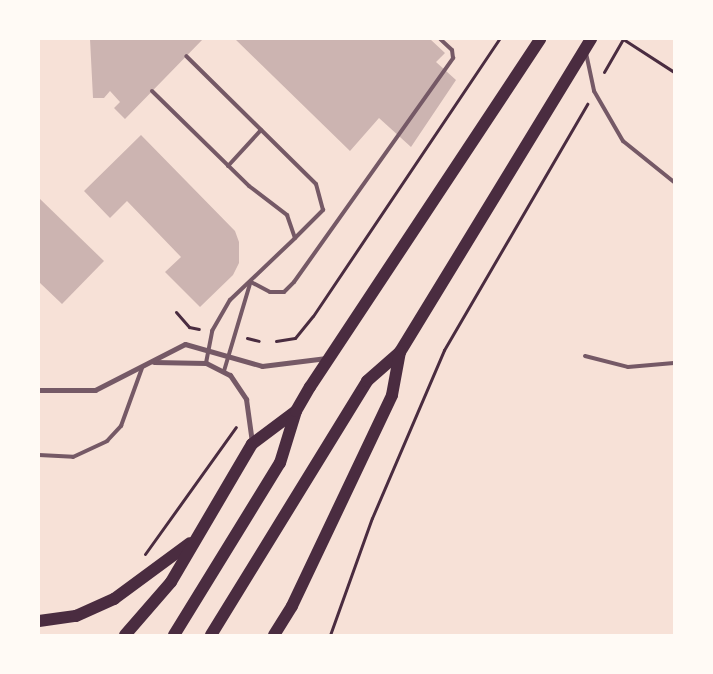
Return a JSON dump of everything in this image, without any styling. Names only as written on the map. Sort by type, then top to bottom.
[{"type":"main road","points":[[174,635],[280,463],[296,411],[540,39]]},
{"type":"main road","points":[[211,635],[367,381],[400,352],[588,44]]},
{"type":"main road","points":[[274,635],[292,606],[392,395],[400,352]]},
{"type":"main road","points":[[125,635],[171,582],[252,444],[296,411]]},
{"type":"main road","points":[[39,621],[76,616],[114,599],[197,536]]},
{"type":"street","points":[[39,390],[95,390],[142,368],[185,344],[208,348],[272,366],[329,358]]},
{"type":"street","points":[[153,362],[206,363],[224,371],[238,384],[246,399],[252,444]]},
{"type":"lane","points":[[251,282],[270,292],[284,292],[294,282],[453,58],[452,50],[440,39]]},
{"type":"lane","points":[[588,44],[594,91],[623,141],[674,182]]},
{"type":"lane","points":[[186,56],[316,184],[322,197],[323,210],[220,316],[208,348],[206,363]]},
{"type":"lane","points":[[152,91],[228,166],[287,215],[295,238]]},
{"type":"lane","points":[[228,166],[261,130]]},
{"type":"lane","points":[[224,371],[231,355],[251,282]]},
{"type":"lane","points":[[585,356],[628,367],[674,363]]},
{"type":"lane","points":[[39,455],[73,457],[107,441],[121,426],[142,368]]},
{"type":"path","points":[[276,340],[288,341],[313,316],[499,39]]},
{"type":"path","points":[[330,635],[372,518],[444,350],[623,39],[674,72]]},
{"type":"path","points":[[176,312],[189,327]]},
{"type":"path","points":[[138,562],[236,428]]},
{"type":"building","points":[[90,39],[203,39],[125,119],[114,108],[120,102],[110,91],[104,98],[93,98]]},
{"type":"building","points":[[235,39],[430,39],[445,53],[436,62],[456,80],[411,147],[379,118],[350,151]]},
{"type":"building","points":[[141,135],[235,231],[239,242],[239,263],[233,275],[200,307],[165,272],[181,257],[127,201],[110,218],[84,191]]},
{"type":"building","points":[[39,198],[104,261],[62,304],[39,282]]}]
